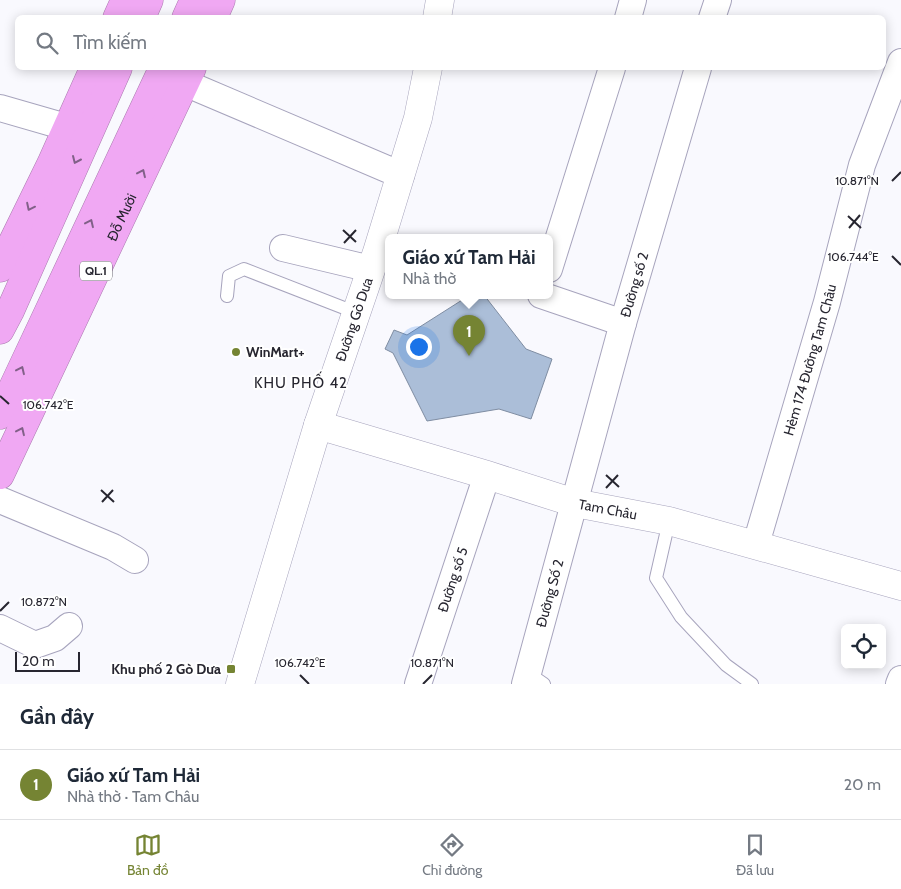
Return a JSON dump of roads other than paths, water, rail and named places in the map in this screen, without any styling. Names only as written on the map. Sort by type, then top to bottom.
[{"type":"highway","points":[[118,15],[125,0]]},
{"type":"highway","points":[[142,15],[149,0]]},
{"type":"highway","points":[[187,15],[194,0]]},
{"type":"highway","points":[[214,15],[221,0]]},
{"type":"highway","points":[[0,330],[10,311],[77,131],[93,70]]},
{"type":"highway","points":[[0,268],[51,164],[77,131],[117,70]]},
{"type":"highway","name":"Đỗ Mười","points":[[0,415],[162,70]]},
{"type":"highway","name":"Đỗ Mười","points":[[0,475],[188,75]]},
{"type":"street","points":[[438,15],[440,0]]},
{"type":"street","points":[[629,15],[633,0]]},
{"type":"street","points":[[713,15],[718,0]]},
{"type":"street","name":"Hẻm 174 Đường Tam Châu","points":[[756,544],[828,302],[862,165],[901,62]]},
{"type":"street","name":"Đường Gò Dưa","points":[[386,234],[418,118],[428,70]]},
{"type":"street","points":[[553,256],[611,70]]},
{"type":"street","name":"Đường số 2","points":[[575,503],[623,322],[697,70]]},
{"type":"street","points":[[188,75],[401,175]]},
{"type":"street","points":[[0,108],[77,131]]},
{"type":"street","name":"Đường Gò Dưa","points":[[240,684],[318,425],[357,313],[379,259],[385,236]]},
{"type":"street","points":[[283,248],[379,259]]},
{"type":"street","points":[[553,299],[623,322]]},
{"type":"street","name":"Tam Châu","points":[[318,425],[575,503],[669,521],[901,584]]},
{"type":"street","name":"Đường số 5","points":[[418,684],[487,475]]},
{"type":"street","points":[[0,500],[113,547],[135,560]]},
{"type":"street","name":"Đường Số 2","points":[[532,680],[575,503]]},
{"type":"street","points":[[0,628],[35,645],[55,638],[69,626]]},
{"type":"street","points":[[899,684],[901,679]]},
{"type":"lane","points":[[227,296],[229,276],[244,269],[357,313]]},
{"type":"lane","points":[[669,521],[656,578],[681,617],[726,665],[752,684]]},
{"type":"place","name":"WinMart+","points":[[236,352]]},
{"type":"place","name":"Giáo xứ Tam Hải","points":[[469,356]]},
{"type":"place","name":"Khu phố 2 Gò Dưa","points":[[231,669]]},
{"type":"district","name":"KHU PHỐ 42","points":[[301,383]]}]
